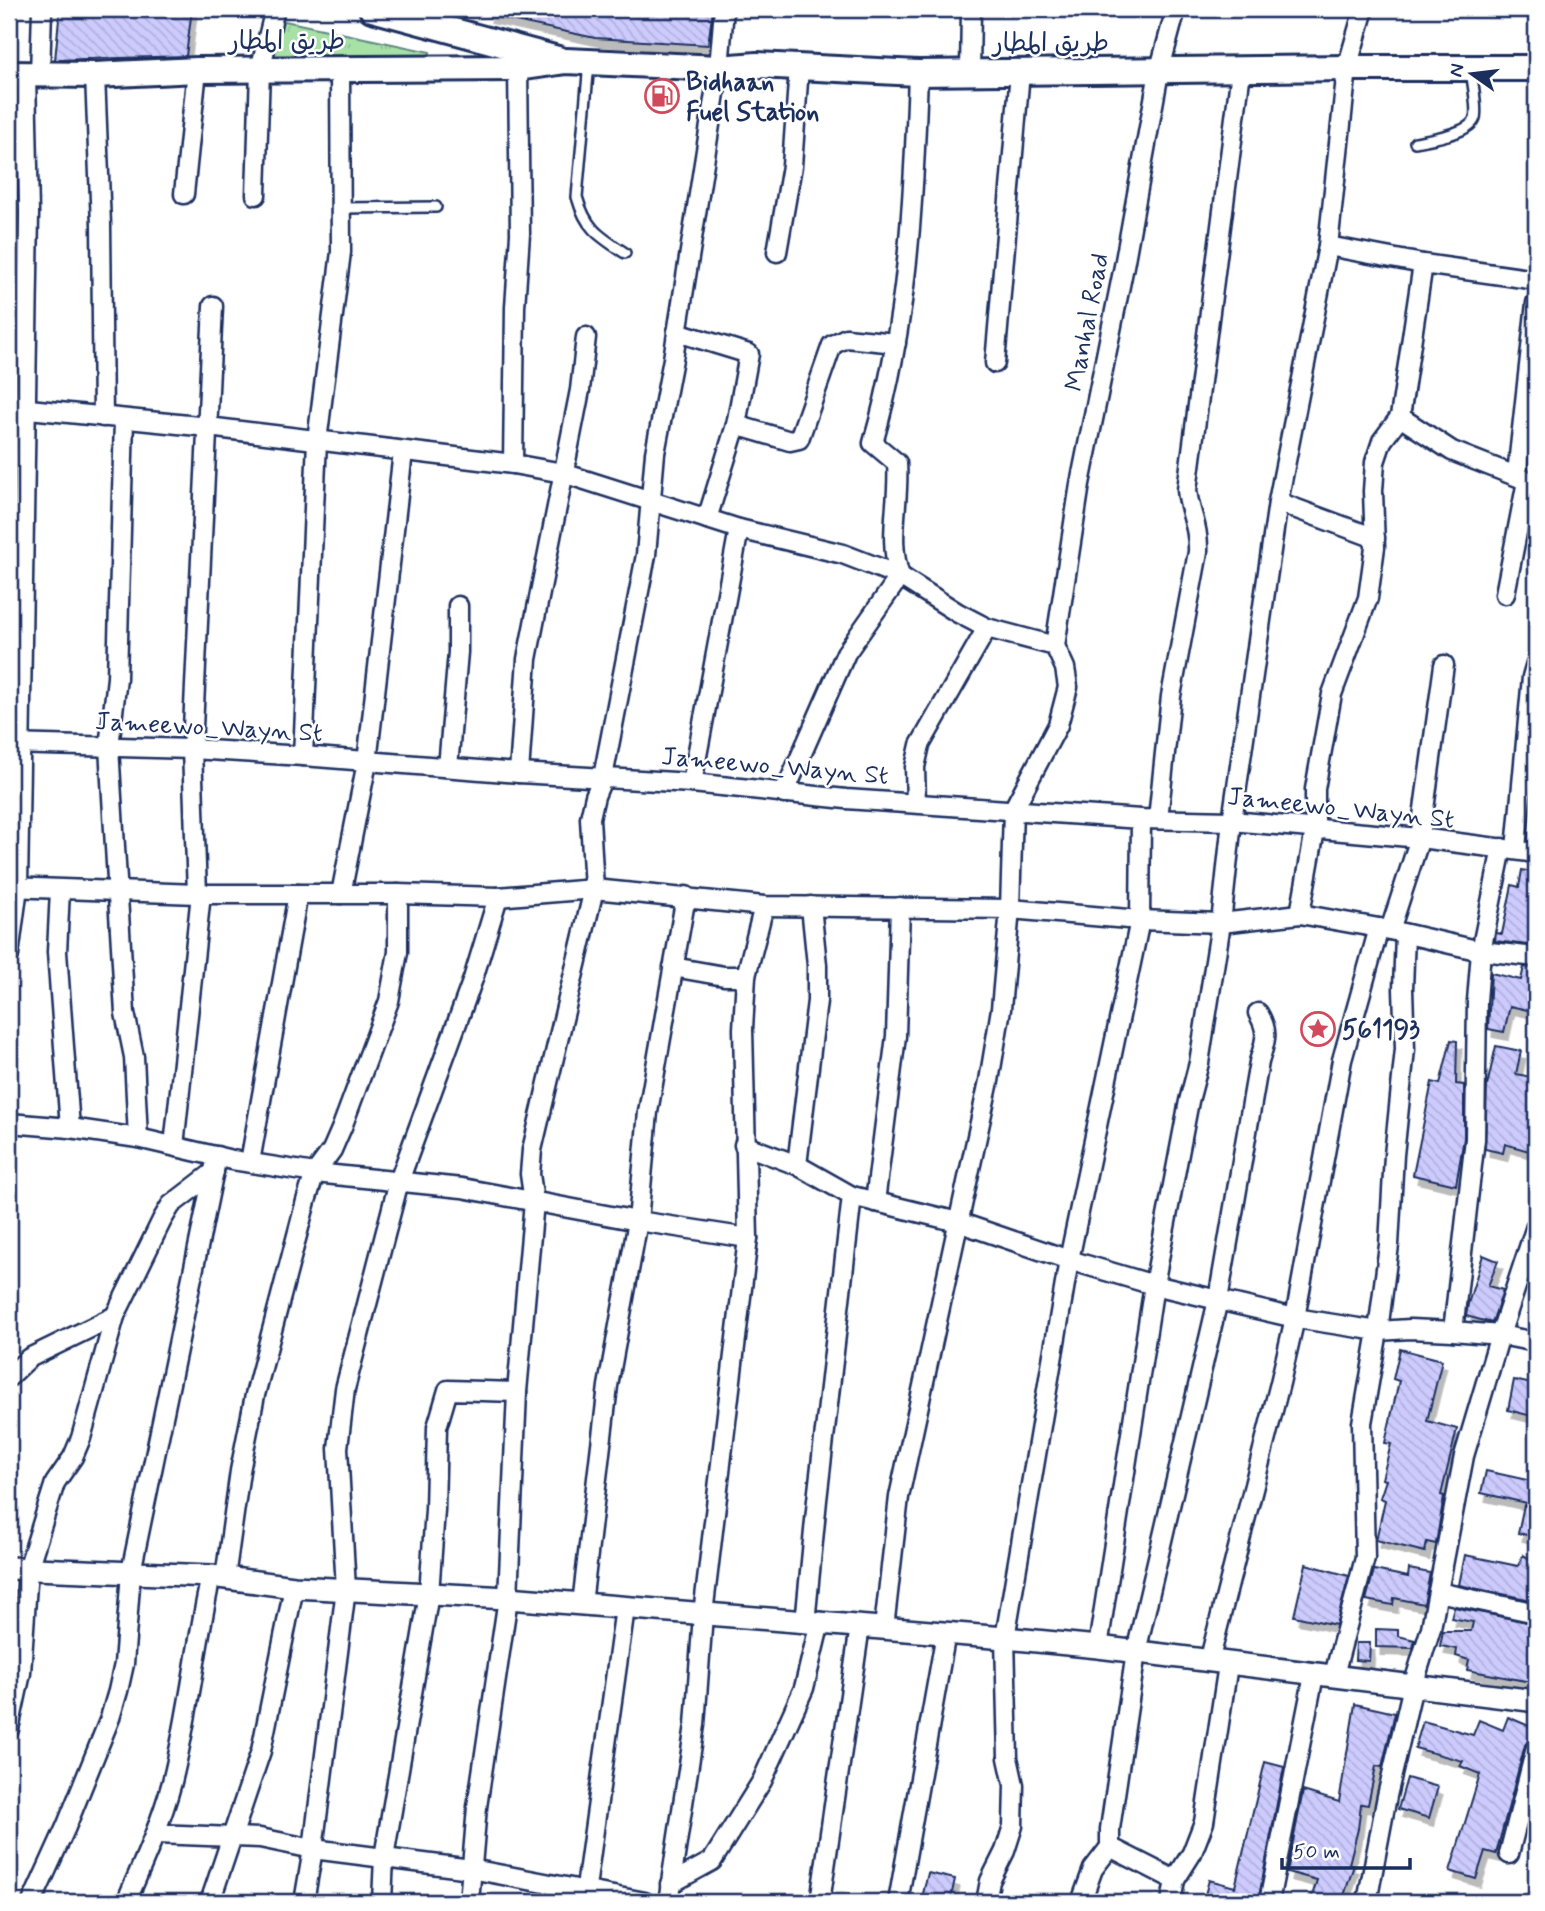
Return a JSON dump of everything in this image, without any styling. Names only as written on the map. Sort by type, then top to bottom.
[{"type":"main road","name":"طريق المطار","points":[[372,9],[578,61]]},
{"type":"main road","name":"طريق المطار","points":[[25,75],[197,70],[518,68],[578,61],[719,68],[757,65],[918,73],[1536,68]]},
{"type":"street","points":[[9,955],[13,887],[17,408],[29,213],[25,75],[42,9]]},
{"type":"street","points":[[256,195],[260,70],[275,9]]},
{"type":"street","points":[[469,1902],[477,1807],[508,1598],[517,1392],[534,1202],[530,1174],[532,1150],[594,889],[590,818],[603,777],[646,555],[655,453],[719,68],[724,9]]},
{"type":"street","points":[[970,73],[971,9]]},
{"type":"street","name":"Manhal Road","points":[[1055,646],[1080,484],[1124,266],[1159,72],[1176,9]]},
{"type":"street","points":[[1098,1647],[1154,1285],[1199,1063],[1221,923],[1232,821],[1278,502],[1328,246],[1347,68],[1364,9]]},
{"type":"street","points":[[777,252],[792,166],[799,67]]},
{"type":"street","points":[[513,464],[514,307],[520,234],[518,68]]},
{"type":"street","points":[[303,756],[317,441],[341,252],[340,69]]},
{"type":"street","points":[[184,194],[197,70]]},
{"type":"street","points":[[986,1902],[990,1881],[1005,1851],[1013,1826],[1014,1785],[1008,1758],[1005,1638],[1069,1260],[1140,920],[1149,819],[1198,552],[1199,534],[1187,490],[1241,71]]},
{"type":"street","points":[[995,363],[1020,72]]},
{"type":"street","points":[[784,794],[846,653],[900,576],[893,548],[897,463],[873,443],[887,391],[909,257],[918,73]]},
{"type":"street","points":[[95,75],[101,225],[103,416]]},
{"type":"street","points":[[1328,246],[1423,264],[1536,280]]},
{"type":"street","points":[[1300,915],[1314,830],[1315,789],[1332,694],[1368,598],[1375,538],[1375,462],[1382,441],[1399,417],[1423,264]]},
{"type":"street","points":[[1505,594],[1527,480],[1536,303]]},
{"type":"street","points":[[174,1146],[199,894],[192,749],[213,306]]},
{"type":"street","points":[[677,332],[749,354],[736,425],[707,519]]},
{"type":"street","points":[[519,774],[527,659],[580,390],[586,337]]},
{"type":"street","points":[[736,425],[790,440],[799,439],[832,345],[846,338],[896,343]]},
{"type":"street","points":[[17,408],[208,427],[513,464],[563,473],[740,529],[843,554],[900,576],[987,628],[1055,646],[1065,668],[1068,687],[1058,725],[1013,810],[1010,909],[999,1021],[898,1505],[884,1628]]},
{"type":"street","points":[[1399,417],[1452,451],[1527,480]]},
{"type":"street","points":[[124,419],[117,678],[109,747],[125,1013],[134,1057],[138,1138]]},
{"type":"street","points":[[341,894],[367,762],[403,452]]},
{"type":"street","points":[[1278,502],[1375,538]]},
{"type":"street","points":[[692,783],[740,529]]},
{"type":"street","points":[[448,767],[458,652],[458,606]]},
{"type":"street","points":[[916,803],[915,767],[920,745],[987,628]]},
{"type":"street","points":[[1453,1331],[1475,1139],[1477,1000],[1481,951],[1509,849],[1536,663]]},
{"type":"street","points":[[1171,1902],[1175,1880],[1192,1853],[1204,1822],[1219,1663],[1257,1479],[1295,1318],[1342,1060],[1391,931],[1420,838],[1444,665]]},
{"type":"street","name":"Jameewo_Wayn St","points":[[14,744],[192,749],[303,756],[519,774],[692,783],[784,794],[1149,819],[1232,821],[1420,838],[1536,853]]},
{"type":"street","points":[[13,887],[199,894],[498,897],[594,889],[686,896],[764,906],[1010,909],[1140,920],[1221,923],[1300,915],[1481,951],[1536,957]]},
{"type":"street","points":[[60,890],[57,952],[71,1128]]},
{"type":"street","points":[[250,1162],[298,894]]},
{"type":"street","points":[[126,1902],[155,1834],[171,1784],[193,1683],[199,1631],[218,1577],[255,1395],[276,1309],[315,1173],[332,1150],[388,1002],[398,953],[398,894]]},
{"type":"street","points":[[582,1604],[608,1386],[638,1221],[648,1112],[686,896]]},
{"type":"street","points":[[304,1902],[346,1590],[338,1448],[345,1389],[399,1181],[473,979],[498,897]]},
{"type":"street","points":[[669,1893],[695,1725],[703,1614],[747,1238],[743,1029],[746,976],[764,906]]},
{"type":"street","points":[[797,1165],[817,1001],[817,965],[811,906]]},
{"type":"street","points":[[874,1202],[896,1036],[900,907]]},
{"type":"street","points":[[1269,1902],[1324,1675],[1365,1558],[1362,1423],[1389,1245],[1394,1156],[1405,1049],[1403,989],[1391,931]]},
{"type":"street","points":[[673,967],[724,976],[746,976]]},
{"type":"street","points":[[1081,1902],[1093,1869],[1110,1847],[1110,1829],[1136,1652],[1218,1300],[1259,1062],[1267,1036],[1265,1025],[1258,1013]]},
{"type":"street","points":[[9,1123],[71,1128],[138,1138],[174,1146],[216,1163],[250,1162],[315,1173],[462,1188],[747,1238]]},
{"type":"street","points":[[744,1145],[797,1165],[852,1196],[958,1222],[1069,1260],[1154,1285],[1295,1318],[1378,1331],[1453,1331],[1500,1335],[1536,1342]]},
{"type":"street","points":[[9,1729],[21,1673],[19,1568],[55,1483],[81,1438],[114,1316],[171,1205],[216,1163]]},
{"type":"street","points":[[32,1902],[110,1718],[124,1664],[131,1572],[216,1163]]},
{"type":"street","points":[[669,1893],[712,1861],[762,1781],[804,1688],[813,1623],[817,1500],[852,1196]]},
{"type":"street","points":[[1367,1902],[1387,1796],[1413,1686],[1431,1628],[1464,1456],[1536,1226]]},
{"type":"street","points":[[9,1377],[29,1358],[114,1316]]},
{"type":"street","points":[[382,1902],[384,1857],[429,1594],[437,1427],[448,1390],[517,1392]]},
{"type":"street","points":[[19,1568],[218,1577],[295,1587],[508,1598],[1005,1638],[1536,1701]]},
{"type":"street","points":[[211,1902],[261,1751],[295,1587]]},
{"type":"street","points":[[1438,1592],[1536,1614]]},
{"type":"street","points":[[584,1897],[625,1608]]},
{"type":"street","points":[[820,1902],[860,1626]]},
{"type":"street","points":[[898,1902],[946,1633]]},
{"type":"street","points":[[1509,1854],[1536,1748]]},
{"type":"street","points":[[155,1834],[260,1838],[313,1849],[471,1869],[584,1897],[645,1902]]},
{"type":"street","points":[[1110,1847],[1175,1880]]},
{"type":"lane","points":[[578,61],[576,197],[582,216],[596,234],[625,254]]},
{"type":"lane","points":[[1415,142],[1444,137],[1471,125],[1476,116],[1471,68]]},
{"type":"lane","points":[[341,208],[436,207]]},
{"type":"green space","points":[[280,20],[430,52],[428,63],[273,60]]},
{"type":"building","points":[[60,9],[192,9],[186,56],[55,60]]},
{"type":"building","points":[[488,9],[713,9],[708,45],[595,38],[487,15]]},
{"type":"building","points":[[1522,870],[1536,873],[1536,946],[1495,941],[1496,933],[1502,934],[1512,885],[1519,887]]},
{"type":"building","points":[[1524,967],[1536,968],[1536,1012],[1510,1006],[1504,1032],[1488,1029],[1491,973],[1521,980]]},
{"type":"building","points":[[1451,1040],[1457,1041],[1456,1084],[1464,1085],[1464,1138],[1456,1185],[1413,1175],[1432,1082],[1440,1084]]},
{"type":"building","points":[[1496,1046],[1521,1051],[1516,1074],[1536,1078],[1536,1153],[1505,1144],[1503,1153],[1485,1149],[1487,1086]]},
{"type":"building","points":[[1483,1255],[1498,1261],[1488,1286],[1503,1290],[1492,1323],[1466,1316]]},
{"type":"building","points":[[1400,1349],[1442,1360],[1427,1421],[1457,1429],[1441,1495],[1444,1496],[1436,1544],[1427,1542],[1425,1552],[1376,1540],[1385,1500],[1380,1498],[1386,1480],[1382,1479],[1391,1444],[1385,1443],[1399,1381],[1393,1379]]},
{"type":"building","points":[[1514,1380],[1536,1385],[1536,1417],[1508,1410]]},
{"type":"building","points":[[1486,1471],[1536,1482],[1531,1504],[1481,1493]]},
{"type":"building","points":[[1524,1505],[1536,1508],[1536,1537],[1518,1533]]},
{"type":"building","points":[[1465,1555],[1518,1566],[1523,1555],[1536,1562],[1536,1601],[1459,1585]]},
{"type":"building","points":[[1306,1564],[1349,1576],[1336,1625],[1294,1616]]},
{"type":"building","points":[[1409,1569],[1430,1573],[1424,1604],[1394,1598],[1393,1605],[1366,1600],[1374,1570],[1408,1577]]},
{"type":"building","points":[[1454,1607],[1536,1624],[1536,1683],[1467,1670],[1469,1660],[1456,1656],[1457,1649],[1440,1646],[1443,1631],[1471,1631],[1473,1622],[1451,1618]]},
{"type":"building","points":[[1376,1629],[1398,1630],[1398,1636],[1415,1640],[1413,1648],[1376,1647]]},
{"type":"building","points":[[1356,1643],[1370,1643],[1369,1661],[1355,1660]]},
{"type":"building","points":[[1355,1704],[1395,1713],[1382,1767],[1376,1766],[1368,1805],[1361,1804],[1349,1864],[1354,1865],[1342,1902],[1310,1902],[1317,1880],[1287,1872],[1303,1791],[1339,1802]]},
{"type":"building","points":[[1508,1717],[1536,1729],[1536,1732],[1525,1745],[1496,1854],[1485,1851],[1476,1879],[1450,1871],[1480,1774],[1460,1766],[1463,1761],[1415,1748],[1423,1721],[1473,1735],[1479,1720],[1503,1730]]},
{"type":"building","points":[[1265,1762],[1284,1767],[1258,1902],[1203,1902],[1209,1880],[1235,1887]]},
{"type":"building","points":[[1407,1778],[1438,1787],[1429,1818],[1398,1809]]},
{"type":"building","points":[[928,1873],[955,1879],[950,1902],[921,1902]]},
{"type":"place","name":"Bidhaan Fuel Station","points":[[662,96]]},
{"type":"place","name":"561193","points":[[1318,1029]]}]
